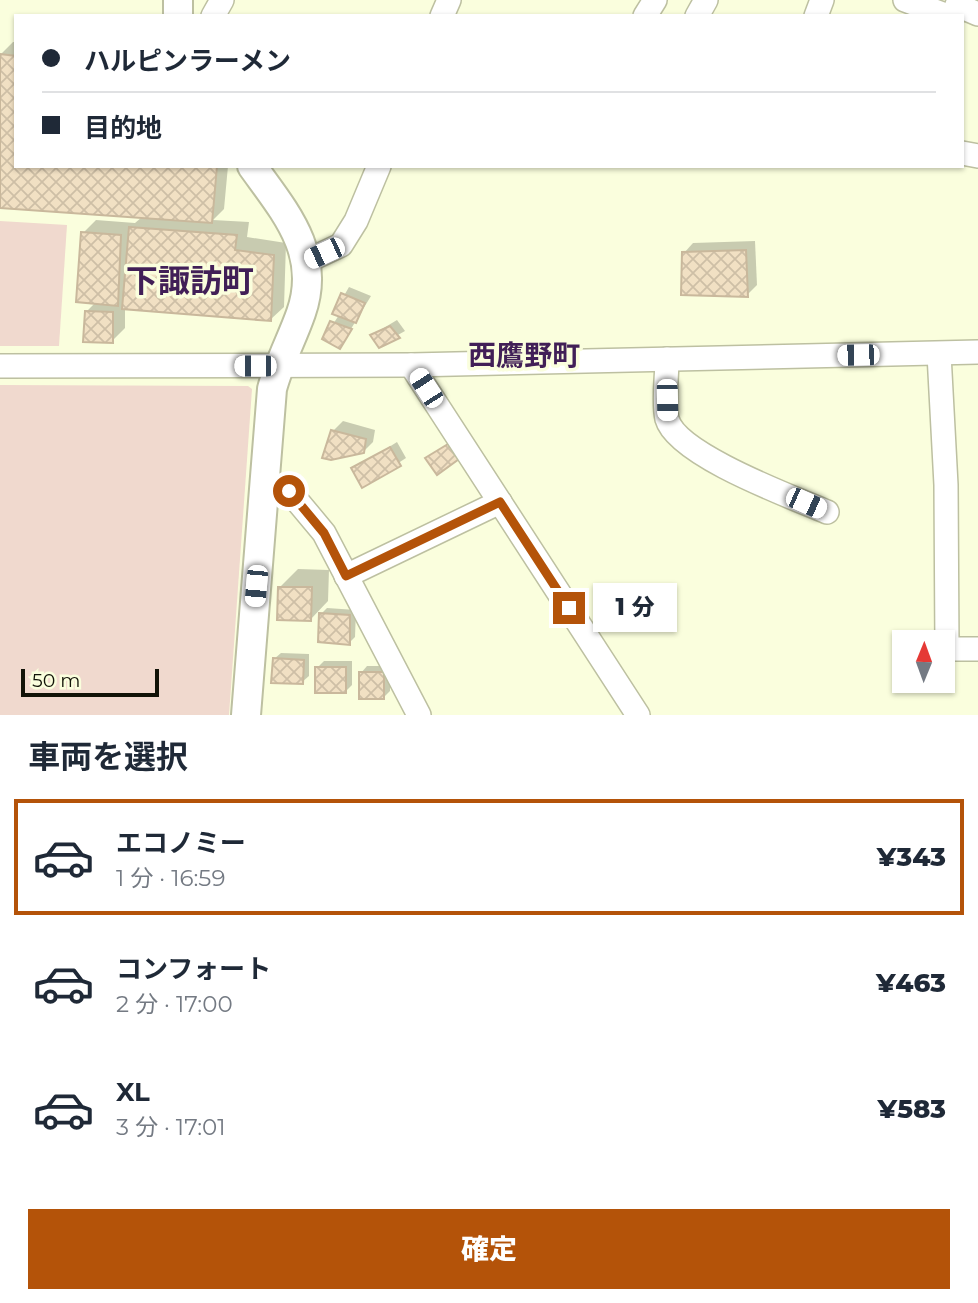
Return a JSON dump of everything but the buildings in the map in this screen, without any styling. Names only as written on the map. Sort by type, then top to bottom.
[{"type":"main road","points":[[246,715],[272,389],[278,366],[301,313],[307,286],[307,261],[295,226],[253,168]]},
{"type":"street","points":[[905,0],[945,14]]},
{"type":"street","points":[[952,14],[957,5],[978,13]]},
{"type":"street","points":[[307,261],[341,245],[356,220],[378,168]]},
{"type":"street","points":[[0,366],[411,365],[978,352]]},
{"type":"street","points":[[939,354],[946,485],[947,649],[978,649]]},
{"type":"street","points":[[667,359],[667,420],[686,443],[721,465],[827,512]]},
{"type":"street","points":[[411,365],[638,715]]},
{"type":"street","points":[[264,483],[289,491],[324,533],[419,715]]},
{"type":"street","points":[[346,576],[500,502]]},
{"type":"shaded area","points":[[0,221],[67,225],[59,346],[0,346]]},
{"type":"shaded area","points":[[0,385],[248,386],[252,389],[229,715],[0,715]]},
{"type":"district","name":"下諏訪町","points":[[190,281]]},
{"type":"district","name":"西鷹野町","points":[[524,355]]},
{"type":"route","points":[[289,491],[324,533],[346,576],[500,502],[569,608]]}]
